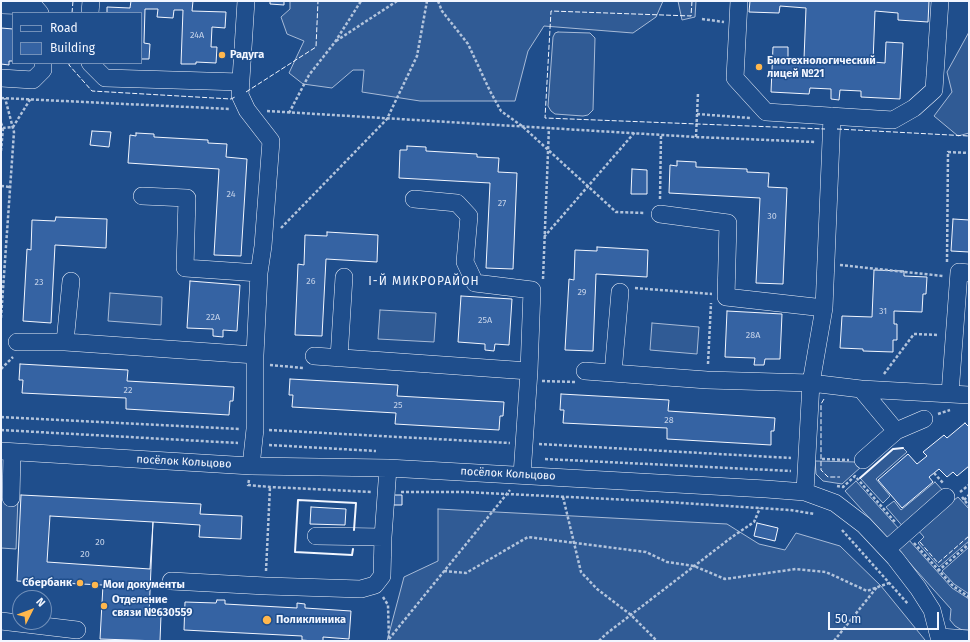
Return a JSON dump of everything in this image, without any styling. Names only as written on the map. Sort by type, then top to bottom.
[{"type":"street","points":[[90,12],[91,1]]},
{"type":"street","points":[[246,1],[240,95],[247,110],[271,141],[263,246],[259,273],[255,359],[255,429],[251,466]]},
{"type":"street","points":[[739,1],[736,78],[766,112],[893,120],[914,108],[934,90],[940,1]]},
{"type":"street","points":[[1,4],[34,6],[39,12]]},
{"type":"street","points":[[1,78],[33,80],[43,70],[43,64]]},
{"type":"street","points":[[91,64],[104,78],[241,82]]},
{"type":"street","points":[[805,492],[811,383],[824,308],[832,116]]},
{"type":"street","points":[[142,196],[187,198],[185,268],[259,273]]},
{"type":"street","points":[[414,200],[457,203],[469,216],[465,262],[475,283],[532,290],[534,376],[524,443],[522,475]]},
{"type":"street","points":[[660,214],[728,223],[726,297],[824,308]]},
{"type":"street","points":[[952,401],[958,274]]},
{"type":"street","points":[[339,358],[344,277]]},
{"type":"street","points":[[66,342],[71,281]]},
{"type":"street","points":[[613,373],[620,292]]},
{"type":"street","points":[[17,342],[66,342],[255,359]]},
{"type":"street","points":[[311,362],[339,358],[534,376]]},
{"type":"street","points":[[589,371],[707,380],[811,383],[952,401],[969,395]]},
{"type":"street","points":[[867,389],[896,431]]},
{"type":"street","points":[[863,460],[896,431],[924,419]]},
{"type":"street","points":[[6,451],[11,498]]},
{"type":"street","name":"посёлок Кольцово","points":[[6,451],[251,466],[388,468],[805,492],[836,503],[864,525],[887,549],[918,588],[932,610],[939,639]]},
{"type":"street","points":[[171,581],[361,589],[375,585],[382,576],[388,468]]},
{"type":"street","points":[[887,549],[946,497]]},
{"type":"street","points":[[316,536],[383,537]]},
{"type":"street","points":[[1,621],[77,630]]},
{"type":"street","points":[[939,639],[969,639]]},
{"type":"path","points":[[289,113],[309,75],[335,42],[361,1]]},
{"type":"path","points":[[335,42],[397,1]]},
{"type":"path","points":[[263,246],[387,119],[417,56],[427,1]]},
{"type":"path","points":[[438,1],[442,11],[468,44],[501,111],[522,126],[616,212],[660,214],[661,134]]},
{"type":"path","points":[[702,19],[738,23]]},
{"type":"path","points":[[13,127],[36,91],[33,80]]},
{"type":"path","points":[[696,137],[698,93]]},
{"type":"path","points":[[1,98],[247,110],[635,132],[696,137],[831,143]]},
{"type":"path","points":[[1,318],[14,132],[5,98]]},
{"type":"path","points":[[1,123],[3,128],[1,151]]},
{"type":"path","points":[[3,128],[13,127]]},
{"type":"path","points":[[532,290],[542,281],[549,128]]},
{"type":"path","points":[[544,238],[635,132]]},
{"type":"path","points":[[826,263],[958,274],[948,152],[969,153]]},
{"type":"path","points":[[1,186],[10,187]]},
{"type":"path","points":[[620,292],[624,287],[712,294],[726,297]]},
{"type":"path","points":[[867,389],[914,334],[954,335]]},
{"type":"path","points":[[255,359],[311,362]]},
{"type":"path","points":[[534,376],[586,382],[589,371]]},
{"type":"path","points":[[924,419],[952,401]]},
{"type":"path","points":[[1,417],[863,460]]},
{"type":"path","points":[[251,466],[248,485],[270,487],[386,493],[417,491],[651,501],[790,510],[817,514]]},
{"type":"path","points":[[389,640],[522,475]]},
{"type":"path","points":[[969,485],[958,494],[969,506]]},
{"type":"path","points":[[266,586],[270,487]]},
{"type":"path","points":[[964,500],[969,495]]},
{"type":"path","points":[[563,497],[581,572],[597,589],[631,615],[657,641]]},
{"type":"path","points":[[599,641],[694,566],[754,522],[760,508]]},
{"type":"path","points":[[841,528],[909,606]]},
{"type":"path","points":[[444,571],[466,573],[528,538],[646,552],[667,562],[694,566],[725,579],[796,569],[826,572],[867,591],[889,582]]},
{"type":"path","points":[[938,570],[969,544]]},
{"type":"path","points":[[375,585],[388,606],[389,640]]},
{"type":"path","points":[[834,641],[878,587]]},
{"type":"shaded area","points":[[290,1],[663,1],[656,17],[633,33],[544,26],[528,51],[515,101],[420,101],[362,92],[364,70],[353,70],[332,88],[303,84],[289,73],[304,41],[287,34],[281,17],[290,9]]},
{"type":"shaded area","points":[[678,1],[696,1],[695,17],[682,20]]},
{"type":"shaded area","points":[[969,32],[969,133],[958,136],[934,116],[952,92],[947,72]]},
{"type":"shaded area","points":[[555,33],[590,33],[595,38],[593,110],[588,115],[555,114],[548,106],[553,37]]},
{"type":"shaded area","points":[[110,293],[162,297],[161,325],[108,321]]},
{"type":"shaded area","points":[[380,310],[436,313],[434,342],[378,339]]},
{"type":"shaded area","points":[[652,323],[699,327],[697,354],[650,350]]},
{"type":"shaded area","points":[[903,448],[907,452],[876,479],[890,496],[883,503],[860,478],[893,449]]},
{"type":"shaded area","points":[[815,461],[857,462],[861,467],[842,484],[823,481],[816,474]]},
{"type":"shaded area","points":[[856,481],[952,588],[969,599],[969,630],[962,630],[955,626],[950,620],[951,609],[845,491]]},
{"type":"shaded area","points":[[935,482],[946,494],[905,529],[886,507],[894,501],[901,510]]},
{"type":"shaded area","points":[[1,497],[18,498],[16,549],[1,548]]},
{"type":"shaded area","points":[[951,497],[954,500],[958,497],[969,509],[969,541],[939,567],[918,543],[924,537],[916,528]]},
{"type":"shaded area","points":[[438,509],[727,524],[759,544],[785,550],[796,533],[840,546],[881,586],[925,641],[387,641],[404,577],[438,561]]},
{"type":"shaded area","points":[[969,547],[969,594],[954,584],[942,571]]},
{"type":"building","points":[[131,1],[193,1],[192,11],[226,12],[225,28],[212,27],[211,47],[217,47],[216,63],[196,62],[196,64],[181,64],[183,10],[174,10],[173,18],[157,17],[158,9],[145,9],[144,43],[150,44],[149,59],[142,59],[142,12],[107,12],[107,7],[130,8]]},
{"type":"building","points":[[270,1],[284,1],[284,5],[270,4]]},
{"type":"building","points":[[750,1],[929,1],[928,22],[898,20],[898,13],[875,11],[873,62],[885,63],[886,42],[903,43],[900,99],[861,97],[861,91],[840,90],[839,100],[831,99],[831,89],[810,88],[809,94],[771,92],[773,47],[788,47],[788,58],[804,59],[806,8],[780,6],[779,13],[749,12]]},
{"type":"building","points":[[1,28],[12,29],[12,61],[9,61],[9,65],[1,64]]},
{"type":"building","points":[[92,131],[111,132],[109,147],[90,145]]},
{"type":"building","points":[[136,133],[154,134],[154,137],[208,140],[208,143],[227,144],[226,157],[247,159],[241,256],[214,255],[219,169],[128,163],[130,135],[136,136]]},
{"type":"building","points":[[407,146],[426,147],[426,151],[477,154],[477,157],[499,158],[498,172],[517,173],[513,269],[486,268],[490,183],[399,178],[400,150],[407,150]]},
{"type":"building","points":[[677,161],[696,162],[696,167],[747,169],[747,172],[769,173],[768,187],[787,188],[783,284],[756,283],[760,198],[669,193],[670,165],[677,166]]},
{"type":"building","points":[[632,169],[647,170],[647,194],[631,194]]},
{"type":"building","points":[[56,217],[107,219],[106,248],[55,245],[51,323],[23,321],[27,249],[31,250],[32,220],[55,221]]},
{"type":"building","points":[[953,219],[969,220],[969,252],[951,251]]},
{"type":"building","points":[[327,232],[378,235],[377,262],[326,259],[322,336],[295,335],[298,264],[304,265],[305,235],[327,236]]},
{"type":"building","points":[[597,247],[648,250],[647,277],[596,274],[593,351],[565,350],[569,279],[574,280],[575,250],[597,251]]},
{"type":"building","points":[[874,270],[904,271],[904,276],[927,277],[926,294],[923,294],[922,312],[894,311],[894,324],[897,324],[897,340],[893,340],[893,352],[863,351],[863,349],[840,348],[842,316],[872,317]]},
{"type":"building","points":[[190,281],[240,285],[237,331],[223,330],[223,337],[213,336],[213,329],[187,328]]},
{"type":"building","points":[[461,296],[512,299],[509,345],[495,344],[494,351],[485,350],[485,344],[458,342]]},
{"type":"building","points":[[727,311],[782,314],[780,359],[765,359],[764,365],[754,365],[755,358],[725,357]]},
{"type":"building","points":[[20,364],[128,370],[127,381],[234,387],[233,401],[230,401],[229,415],[126,409],[126,398],[22,393],[23,380],[19,380]]},
{"type":"building","points":[[290,379],[398,385],[397,396],[504,402],[503,416],[500,416],[499,430],[395,424],[396,413],[292,407],[293,395],[289,395]]},
{"type":"building","points":[[561,394],[669,400],[668,411],[775,418],[774,431],[771,431],[771,445],[667,439],[667,428],[563,423],[564,410],[560,410]]},
{"type":"building","points":[[965,423],[969,427],[969,466],[957,476],[953,472],[947,477],[939,469],[929,477],[933,482],[902,508],[878,480],[908,454],[917,464],[927,456],[923,452],[944,435],[947,438]]},
{"type":"building","points":[[21,495],[201,504],[200,514],[242,516],[241,539],[199,537],[200,525],[153,522],[149,614],[161,615],[160,641],[100,639],[103,585],[17,581]]},
{"type":"building","points":[[394,495],[402,495],[402,505],[393,505]]},
{"type":"building","points":[[311,507],[346,509],[345,525],[310,524]]},
{"type":"building","points":[[50,516],[153,522],[150,569],[47,562]]},
{"type":"building","points":[[757,523],[778,528],[775,541],[754,536]]},
{"type":"building","name":"Поликлиника","points":[[217,600],[225,600],[225,604],[297,608],[297,603],[305,604],[305,608],[351,611],[349,639],[323,637],[323,641],[313,641],[302,640],[302,636],[184,630],[185,602],[216,603]]},
{"type":"fence","points":[[72,12],[73,1]]},
{"type":"fence","points":[[246,92],[316,47],[318,1]]},
{"type":"fence","points":[[692,1],[691,16],[551,11],[545,118],[825,129]]},
{"type":"fence","points":[[69,64],[92,91],[231,99],[235,97]]},
{"type":"fence","points":[[837,129],[969,136]]},
{"type":"fence","points":[[824,399],[821,404],[821,470],[828,477],[840,477]]},
{"type":"fence","points":[[920,542],[938,563],[969,536]]},
{"type":"wall","points":[[860,478],[893,449],[903,448]]},
{"type":"wall","points":[[353,549],[352,555],[295,552],[298,500],[356,503],[354,530]]},
{"type":"place","name":"Радуга","points":[[222,55]]},
{"type":"place","name":"Биотехнологический лицей №21","points":[[759,67]]},
{"type":"place","name":"Сбербанк","points":[[80,583]]},
{"type":"place","name":"Мои документы","points":[[95,585]]},
{"type":"place","name":"Отделение связи №630559","points":[[104,606]]},
{"type":"place","name":"Поликлиника","points":[[267,620]]},
{"type":"district","name":"I-Й МИКРОРАЙОН","points":[[424,282]]}]
